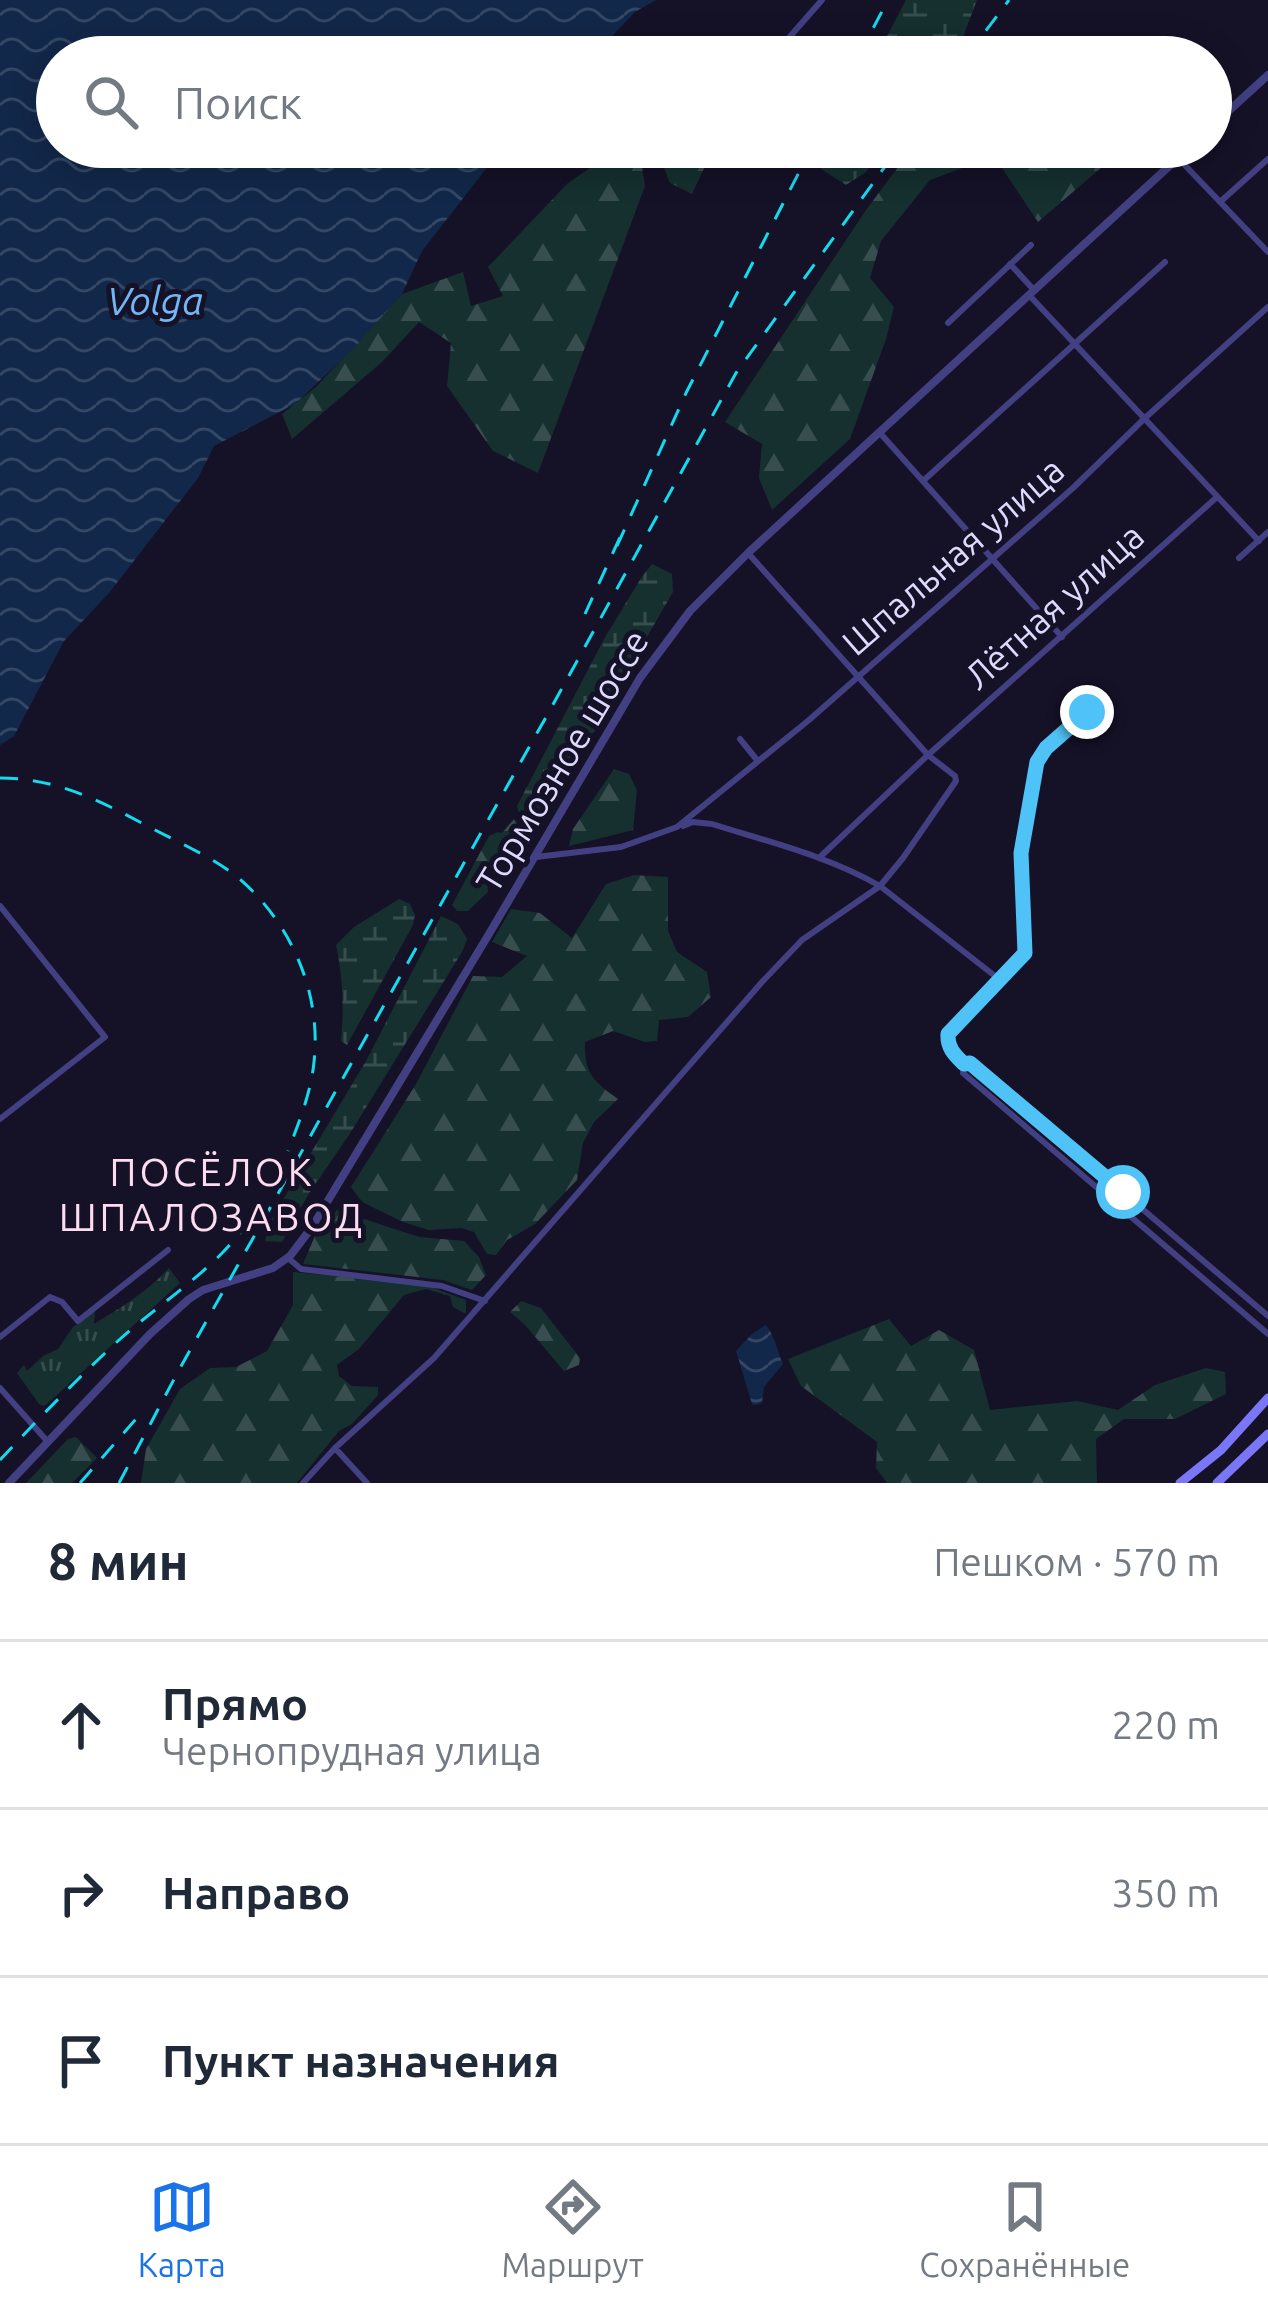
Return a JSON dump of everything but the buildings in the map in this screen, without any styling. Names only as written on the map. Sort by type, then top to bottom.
[{"type":"main road","points":[[1180,1483],[1221,1450],[1268,1398]]},
{"type":"main road","points":[[1217,1483],[1268,1434]]},
{"type":"street","points":[[790,36],[822,0]]},
{"type":"street","points":[[1232,108],[1268,75]]},
{"type":"street","points":[[1220,202],[1268,159]]},
{"type":"street","name":"Тормозное шоссе","points":[[288,1258],[312,1227],[654,656],[690,611],[1167,168]]},
{"type":"street","points":[[1188,168],[1268,252]]},
{"type":"street","points":[[948,322],[1031,245]]},
{"type":"street","points":[[923,481],[1165,262]]},
{"type":"street","points":[[1010,264],[1074,342],[1258,541]]},
{"type":"street","name":"Шпальная улица","points":[[533,857],[621,847],[677,827],[808,720],[1073,488],[1268,307]]},
{"type":"street","points":[[880,433],[1062,637]]},
{"type":"street","name":"Лётная улица","points":[[819,858],[1216,496]]},
{"type":"street","points":[[1239,559],[1268,532]]},
{"type":"street","points":[[303,1483],[434,1358],[802,940],[880,886],[956,782],[748,553]]},
{"type":"street","points":[[964,1064],[952,1053],[948,1034],[1025,953],[1021,853],[1037,762],[1046,748],[1086,714],[1088,694]]},
{"type":"street","points":[[740,739],[757,760]]},
{"type":"street","points":[[677,827],[693,822],[712,824],[859,874],[1000,980]]},
{"type":"street","points":[[0,906],[105,1037],[0,1119]]},
{"type":"street","points":[[964,1064],[970,1063],[1268,1316]]},
{"type":"street","points":[[964,1064],[963,1072],[1268,1334]]},
{"type":"street","points":[[0,1337],[50,1297],[62,1302],[78,1321],[168,1250]]},
{"type":"street","points":[[9,1483],[150,1334],[203,1290],[273,1268],[288,1258],[301,1269],[442,1286],[484,1301]]},
{"type":"street","points":[[0,1388],[47,1442]]},
{"type":"street","points":[[335,1448],[367,1483]]},
{"type":"green space","points":[[906,0],[977,0],[963,36],[887,36]]},
{"type":"green space","points":[[590,168],[642,168],[645,186],[538,473],[493,451],[447,386],[451,343],[419,322],[382,362],[292,439],[282,414],[316,387],[402,294],[463,272],[471,306],[503,296],[488,267],[568,183]]},
{"type":"green space","points":[[664,168],[704,168],[692,194],[670,183]]},
{"type":"green space","points":[[821,168],[869,168],[846,185]]},
{"type":"green space","points":[[897,168],[962,168],[930,180],[881,241],[870,278],[894,307],[850,439],[772,510],[759,478],[762,444],[725,422]]},
{"type":"green space","points":[[1002,168],[1101,168],[1038,222]]},
{"type":"green space","points":[[652,564],[672,574],[673,592],[645,647],[606,703],[595,731],[561,771],[529,835],[517,806],[604,639]]},
{"type":"green space","points":[[614,769],[629,774],[637,790],[633,830],[569,846],[573,829]]},
{"type":"green space","points":[[514,819],[517,832],[509,841],[520,857],[506,854],[498,858],[487,880],[488,892],[468,911],[457,911],[452,905],[489,836],[502,833]]},
{"type":"green space","points":[[634,875],[668,877],[668,931],[677,952],[707,972],[711,997],[688,1017],[659,1020],[657,1041],[645,1042],[613,1031],[585,1042],[592,1076],[618,1099],[594,1122],[583,1143],[577,1180],[535,1224],[507,1240],[496,1255],[487,1254],[474,1232],[429,1230],[362,1202],[351,1187],[416,1084],[473,976],[502,977],[527,956],[492,942],[511,909],[540,913],[572,938],[606,884]]},
{"type":"green space","points":[[399,899],[410,904],[413,925],[347,1045],[341,1041],[336,945],[354,927]]},
{"type":"green space","points":[[441,916],[458,924],[467,939],[462,952],[282,1242],[265,1241],[269,1223],[366,1061]]},
{"type":"green space","points":[[337,1210],[419,1237],[464,1241],[479,1257],[486,1275],[472,1290],[443,1280],[303,1264],[317,1231]]},
{"type":"green space","points":[[169,1268],[180,1283],[48,1403],[39,1404],[17,1373],[24,1365],[27,1371],[58,1349],[73,1327],[95,1311],[94,1324],[143,1292]]},
{"type":"green space","points":[[293,1272],[426,1285],[466,1300],[466,1314],[453,1307],[450,1296],[426,1289],[404,1295],[359,1349],[337,1365],[339,1376],[352,1386],[378,1387],[378,1395],[352,1424],[339,1431],[297,1483],[141,1483],[146,1449],[180,1389],[210,1368],[236,1367],[267,1351],[293,1305]]},
{"type":"green space","points":[[521,1301],[541,1308],[580,1358],[579,1365],[564,1371],[510,1312]]},
{"type":"green space","points":[[889,1319],[911,1346],[939,1330],[974,1350],[990,1410],[1077,1401],[1118,1410],[1155,1385],[1206,1368],[1225,1372],[1226,1394],[1175,1419],[1124,1419],[1096,1439],[1097,1483],[887,1483],[876,1468],[877,1442],[801,1386],[788,1359]]},
{"type":"green space","points":[[76,1437],[97,1458],[72,1483],[26,1483],[68,1439]]},
{"type":"water","name":"Volga","points":[[0,0],[656,0],[635,12],[612,36],[36,36],[36,168],[487,168],[422,251],[402,294],[355,347],[295,404],[214,446],[198,478],[109,593],[64,641],[14,736],[0,745]]},
{"type":"water","points":[[766,1325],[783,1364],[764,1387],[762,1403],[756,1405],[736,1351]]},
{"type":"railway","points":[[869,36],[888,0]]},
{"type":"railway","points":[[982,36],[1009,0]]},
{"type":"railway","points":[[617,546],[686,393],[801,168]]},
{"type":"railway","points":[[119,1483],[736,373],[884,168]]},
{"type":"railway","points":[[585,614],[621,535]]},
{"type":"railway","points":[[0,778],[62,787],[118,810],[226,868],[272,913],[307,984],[315,1036],[310,1085],[288,1151]]},
{"type":"railway","points":[[0,1460],[119,1340],[222,1253],[250,1219]]},
{"type":"railway","points":[[80,1483],[143,1411]]},
{"type":"district","name":"ПОСЁЛОК ШПАЛОЗАВОД","points":[[212,1194]]},
{"type":"route","points":[[1087,712],[1037,762],[1021,853],[1025,953],[948,1039],[952,1053],[964,1064],[970,1063],[1123,1192]]}]
